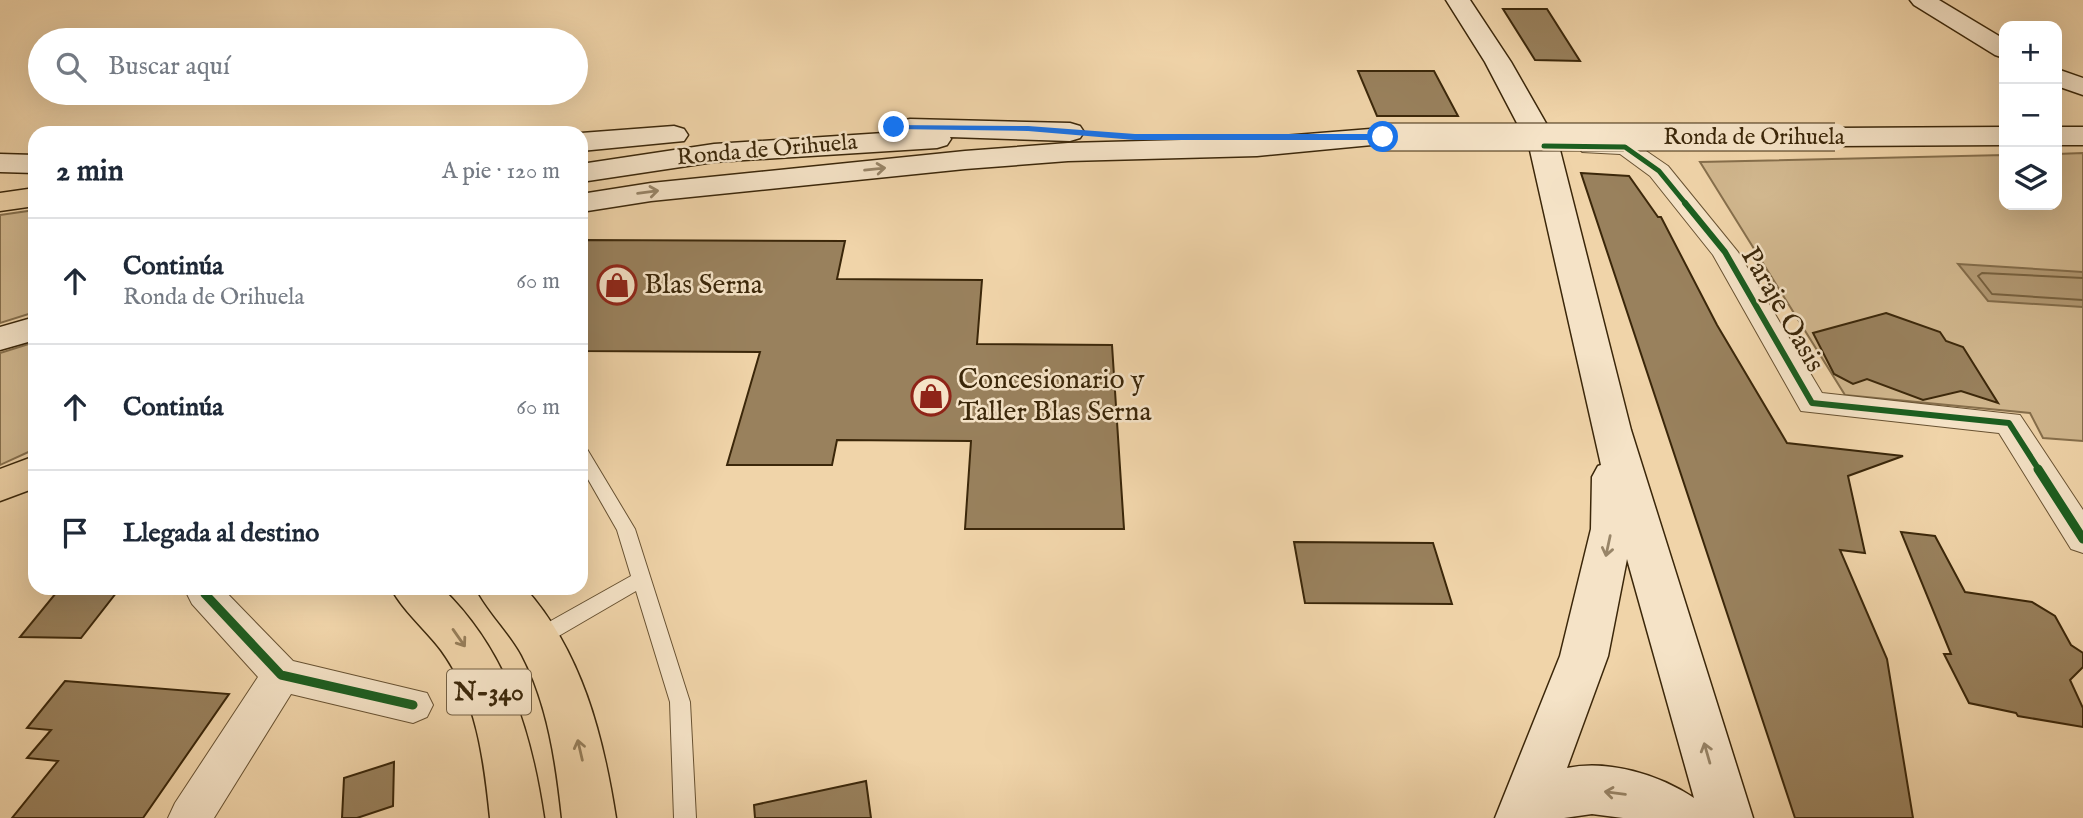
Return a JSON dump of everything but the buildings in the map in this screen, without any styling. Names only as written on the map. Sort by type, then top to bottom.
[{"type":"highway","points":[[0,202],[28,198]]},
{"type":"highway","points":[[0,486],[28,474]]},
{"type":"highway","points":[[0,496],[28,494]]},
{"type":"highway","name":"N-340","points":[[421,595],[444,616],[474,659],[496,705],[510,756],[517,818]]},
{"type":"highway","name":"N-340","points":[[504,595],[538,638],[568,704],[582,758],[589,818]]},
{"type":"main road","points":[[1923,0],[1994,44]]},
{"type":"main road","points":[[1464,4],[1544,146],[1611,430],[1726,818]]},
{"type":"main road","points":[[2062,78],[2083,87]]},
{"type":"main road","points":[[1928,135],[1999,119]]},
{"type":"main road","points":[[589,140],[894,127],[1028,129],[1135,137]]},
{"type":"main road","name":"Ronda de Orihuela","points":[[588,172],[648,161],[784,146],[951,139],[1999,136]]},
{"type":"main road","points":[[2062,136],[2083,136]]},
{"type":"main road","points":[[588,202],[651,192],[965,160],[1068,152],[1257,147],[1383,137]]},
{"type":"main road","points":[[0,163],[28,163]]},
{"type":"main road","points":[[0,339],[28,330]]},
{"type":"main road","points":[[1523,815],[1584,656],[1612,529],[1611,430]]},
{"type":"main road","points":[[1523,815],[1540,803],[1578,790],[1624,793],[1678,818]]},
{"type":"street","name":"Paraje Oasis","points":[[1544,146],[1625,148],[1659,170],[1724,252],[1812,403],[2009,423],[2083,539]]},
{"type":"street","points":[[206,595],[281,675],[412,705]]},
{"type":"street","points":[[190,818],[281,675]]},
{"type":"lane","points":[[588,465],[625,529],[680,702],[685,818]]},
{"type":"lane","points":[[538,638],[641,579]]},
{"type":"shaded area","points":[[2083,153],[2083,441],[2043,438],[2030,413],[1845,395],[1700,162],[1999,155],[1999,210],[2062,210],[2062,154]]},
{"type":"shaded area","points":[[28,211],[28,314],[0,323],[0,215]]},
{"type":"shaded area","points":[[28,344],[28,452],[0,465],[0,353]]},
{"type":"water","points":[[1958,264],[2083,272],[2083,307],[1988,301]]},
{"type":"cycle path","points":[[1544,146],[1625,147],[1659,171],[1725,252],[1812,403],[2009,423],[2083,539]]},
{"type":"cycle path","points":[[206,595],[281,675],[413,705]]},
{"type":"place","name":"Blas Serna","points":[[617,285]]},
{"type":"place","name":"Concesionario y Taller Blas Serna","points":[[931,396]]},
{"type":"route","points":[[894,127],[1028,129],[1135,137],[1383,137]]}]
